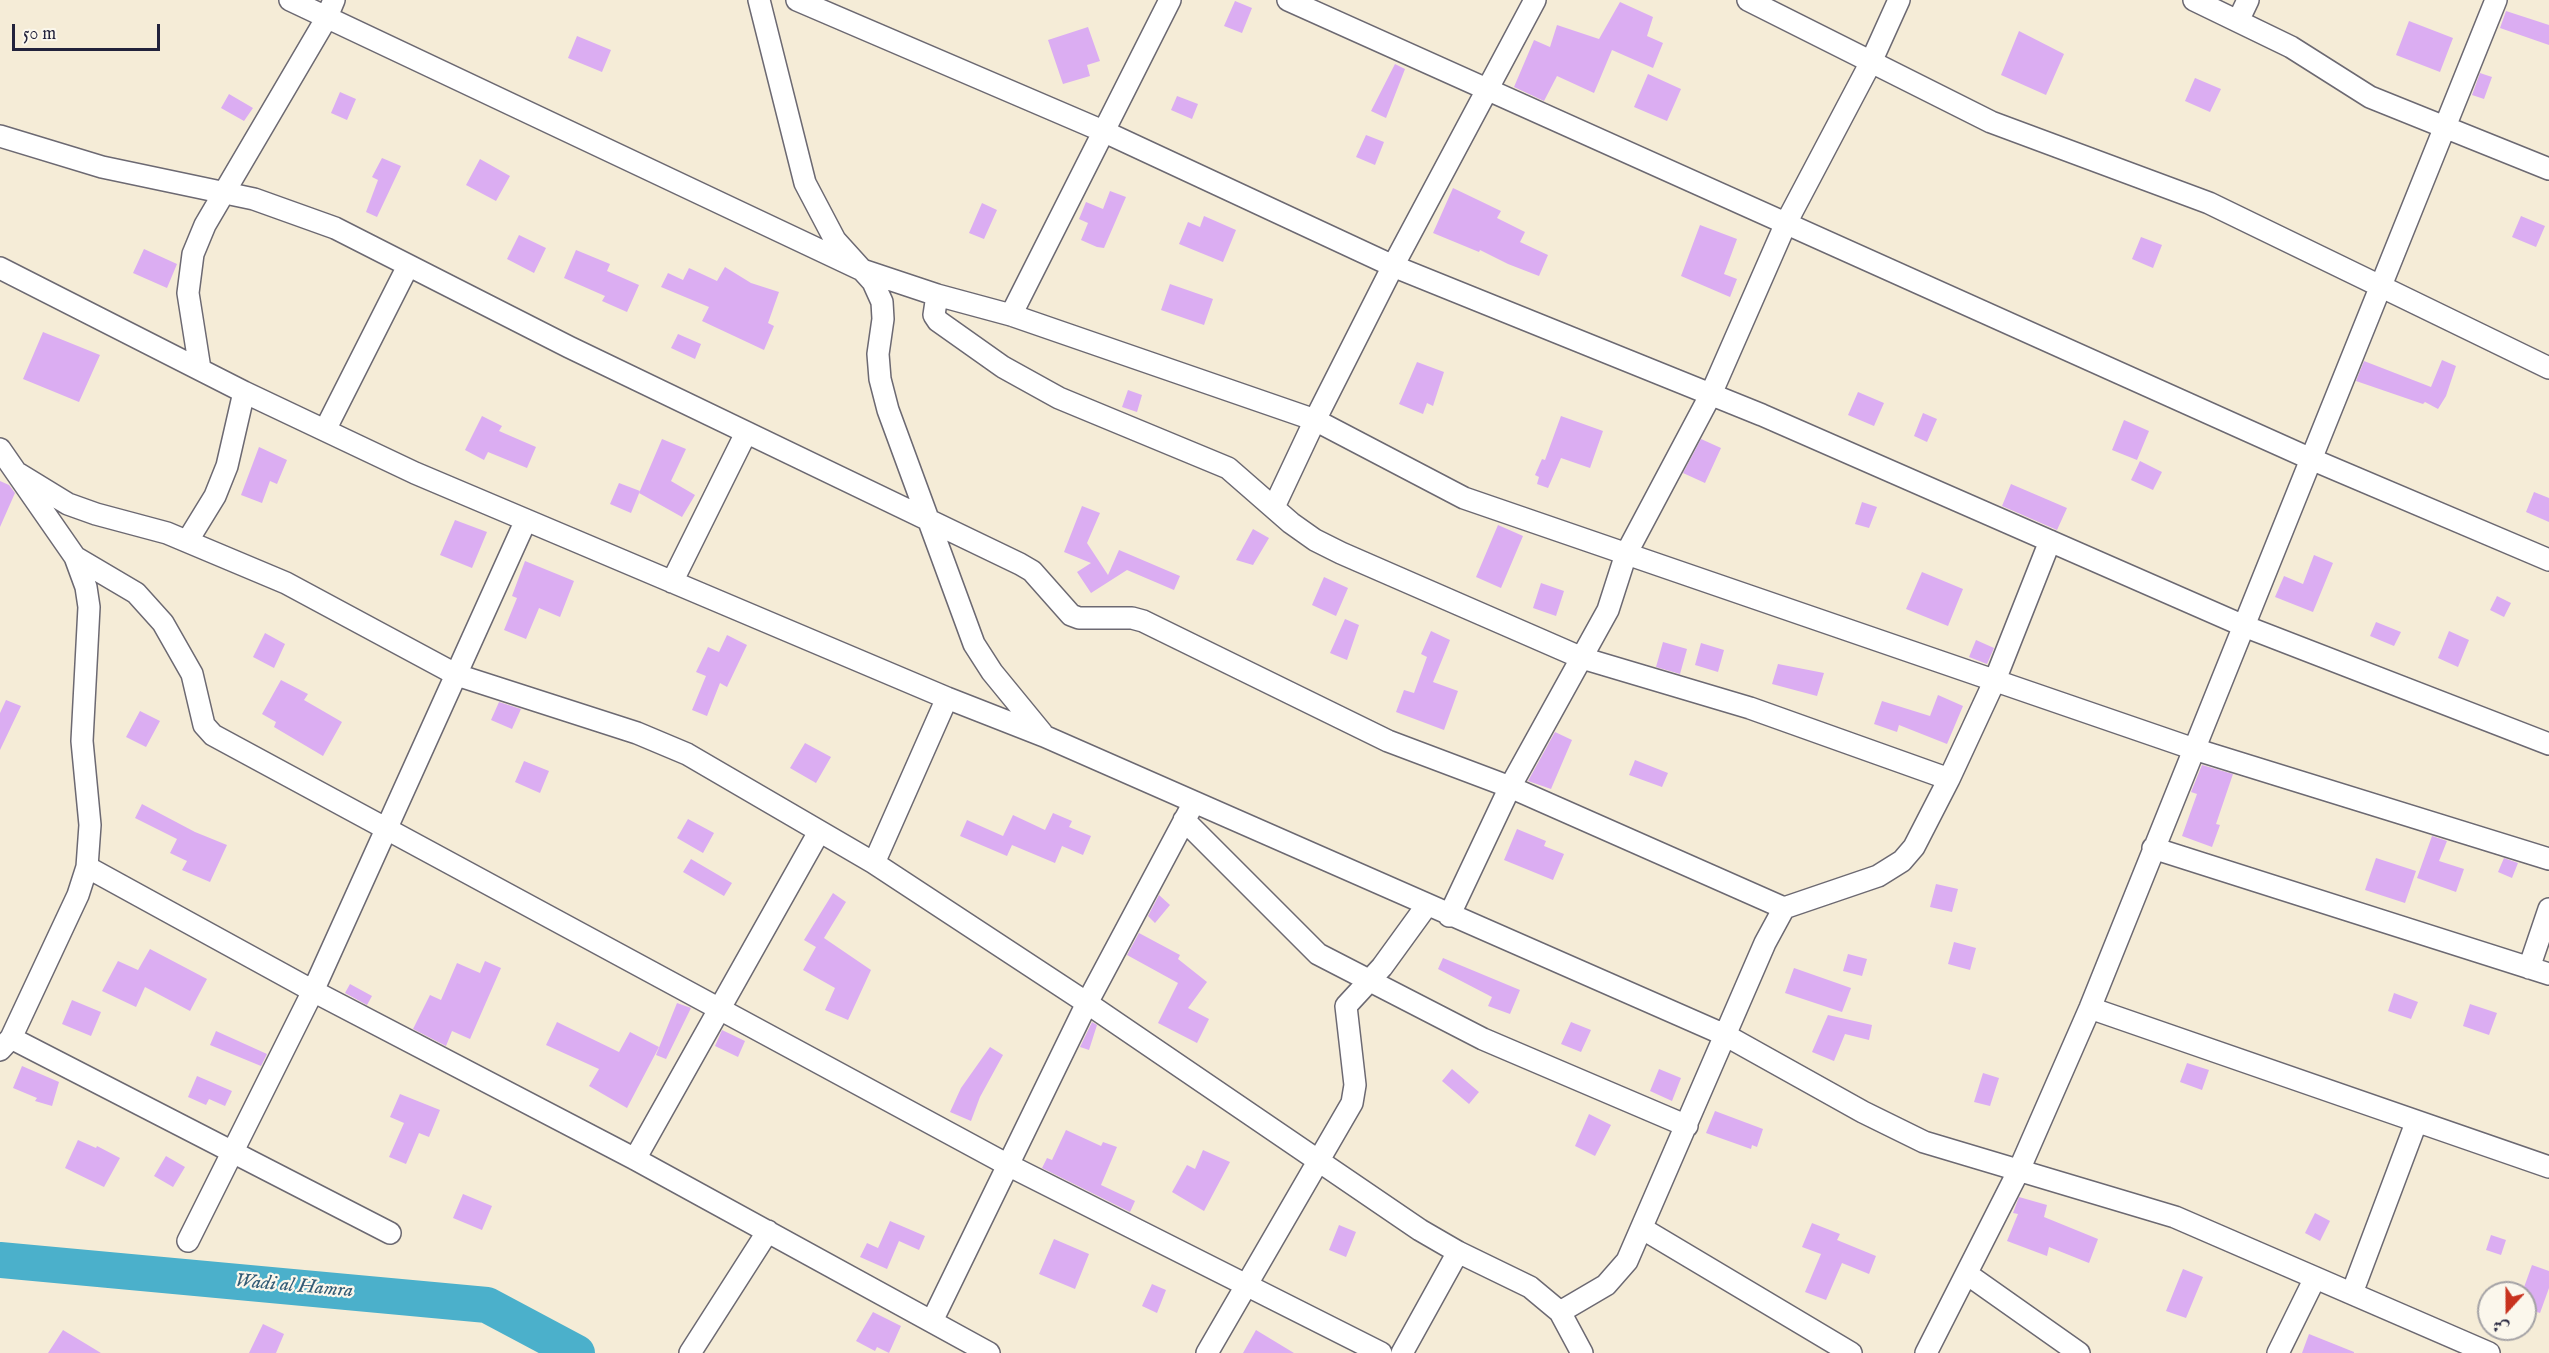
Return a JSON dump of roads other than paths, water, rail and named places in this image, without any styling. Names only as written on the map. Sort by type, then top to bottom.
[{"type":"street","points":[[290,0],[330,10],[862,270],[937,296],[1011,315],[1315,420],[1464,498],[2194,749],[2549,859]]},
{"type":"street","points":[[759,0],[805,183],[835,240],[873,282],[882,302],[883,319],[878,354],[880,379],[888,410],[974,644],[992,672],[1044,736]]},
{"type":"street","points":[[800,0],[1105,132],[1393,267],[1711,394],[2244,626],[2549,744]]},
{"type":"street","points":[[1011,315],[1170,0]]},
{"type":"street","points":[[1288,0],[2311,459],[2549,560]]},
{"type":"street","points":[[1274,507],[1315,420],[1393,267],[1535,0]]},
{"type":"street","points":[[1748,0],[1991,122],[2209,202],[2549,368]]},
{"type":"street","points":[[1449,916],[1510,787],[1608,610],[1626,554],[1711,394],[1786,224],[1871,62],[1899,0]]},
{"type":"street","points":[[2194,0],[2291,47],[2370,97],[2549,169]]},
{"type":"street","points":[[2238,21],[2248,0]]},
{"type":"street","points":[[1926,1353],[2019,1170],[2090,1008],[2496,0]]},
{"type":"street","points":[[200,369],[188,293],[193,254],[206,225],[330,10]]},
{"type":"street","points":[[0,136],[102,167],[226,193],[294,212],[335,228],[746,433],[1032,571],[1071,615],[1079,618],[1132,618],[1143,621],[1397,745],[1510,787],[1784,909]]},
{"type":"street","points":[[325,430],[408,266]]},
{"type":"street","points":[[0,268],[244,392],[415,473],[947,698],[1044,736],[1189,811],[1427,905],[1725,1035],[1863,1112],[1916,1138],[1971,1158],[2019,1170],[2175,1217],[2489,1353]]},
{"type":"street","points":[[937,296],[934,315],[938,321],[1003,367],[1059,398],[1228,468],[1316,540],[1341,553],[1582,658],[1750,708],[1949,778]]},
{"type":"street","points":[[188,540],[215,496],[227,466],[244,392]]},
{"type":"street","points":[[672,582],[746,433]]},
{"type":"street","points":[[0,449],[75,557],[88,598],[82,741],[90,825],[87,867],[78,895],[5,1044],[232,1151],[390,1233]]},
{"type":"street","points":[[19,474],[68,504],[188,540],[314,597],[458,675],[666,744],[874,863],[1087,1003],[1318,1161],[1458,1252],[1530,1287],[1560,1312],[1582,1353]]},
{"type":"street","points":[[188,1241],[313,991],[388,830],[526,520]]},
{"type":"street","points":[[1560,1312],[1606,1285],[1627,1261],[1765,943],[1784,909],[1878,876],[1902,861],[1914,847],[1995,680],[2050,541]]},
{"type":"street","points":[[75,557],[136,592],[163,623],[192,675],[204,725],[213,735],[1008,1165],[1249,1284],[1381,1353]]},
{"type":"street","points":[[874,863],[947,698]]},
{"type":"street","points":[[1189,811],[1303,941],[1328,960],[1531,1061],[1687,1126]]},
{"type":"street","points":[[932,1321],[1087,1003],[1189,811]]},
{"type":"street","points":[[635,1159],[819,832]]},
{"type":"street","points":[[2153,848],[2539,971],[2549,909]]},
{"type":"street","points":[[87,867],[313,991],[635,1159],[989,1353]]},
{"type":"street","points":[[1207,1353],[1249,1284],[1355,1096],[1345,1010],[1348,1002],[1371,980],[1427,905]]},
{"type":"street","points":[[2090,1008],[2549,1167]]},
{"type":"street","points":[[2352,1293],[2416,1122]]},
{"type":"street","points":[[1642,1229],[1851,1353]]},
{"type":"street","points":[[690,1353],[768,1231]]},
{"type":"street","points":[[1402,1353],[1458,1252]]},
{"type":"street","points":[[1967,1274],[2079,1353]]},
{"type":"street","points":[[2278,1353],[2315,1278]]},
{"type":"waterway","name":"Wadi al Hamra","points":[[0,1260],[487,1305],[577,1353]]}]
